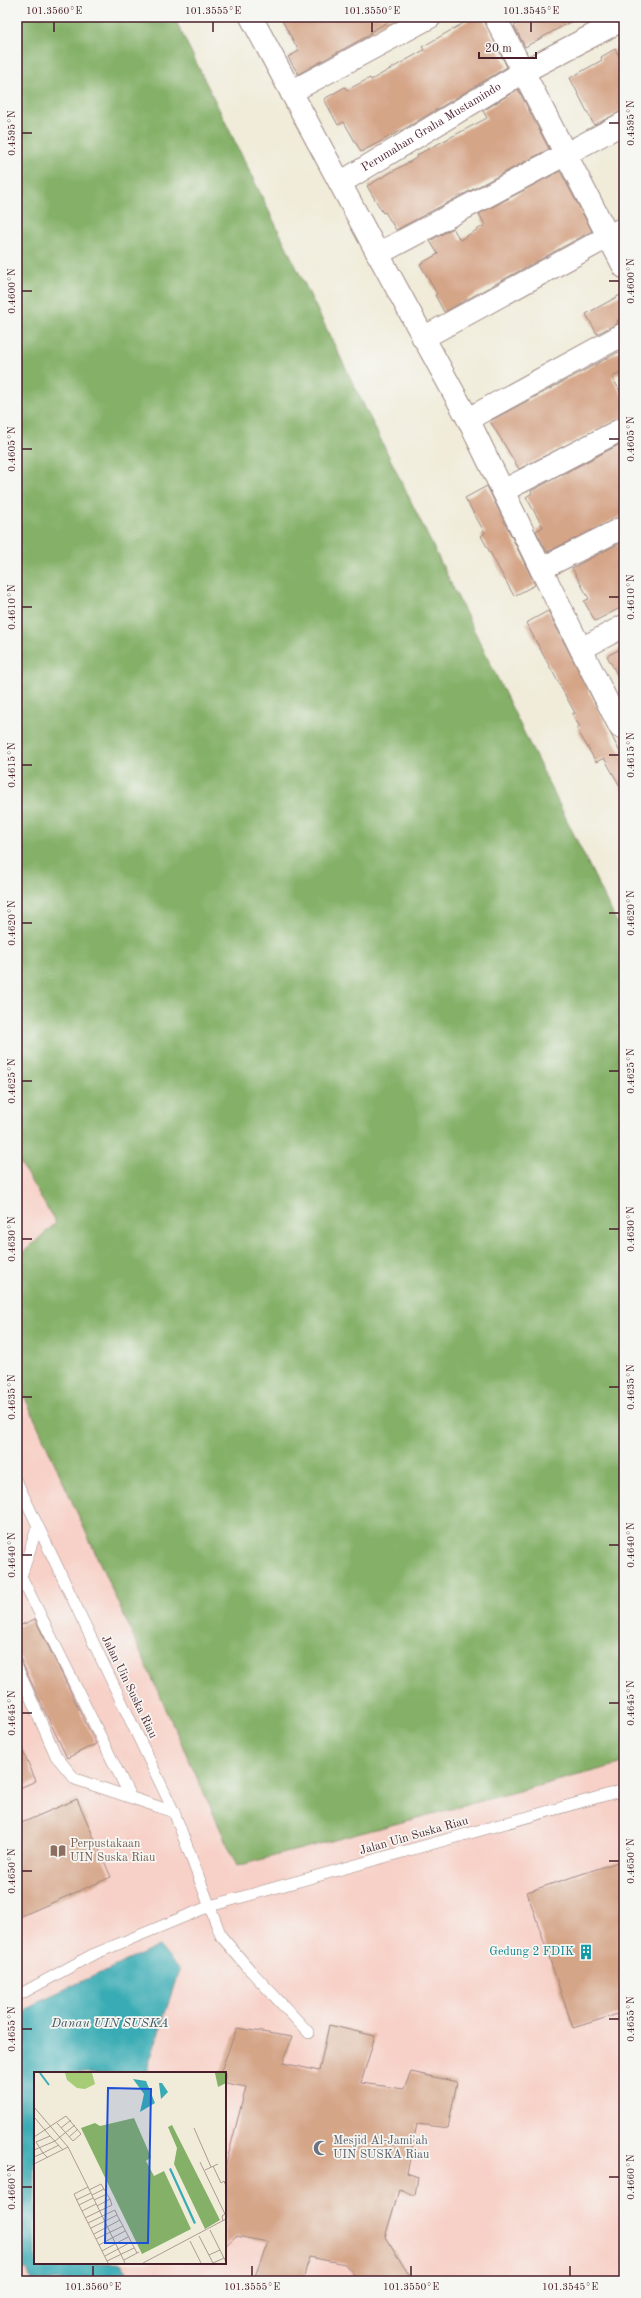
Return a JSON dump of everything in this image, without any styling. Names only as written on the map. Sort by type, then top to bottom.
[{"type":"street","points":[[251,17],[468,419],[540,569],[623,729]]},
{"type":"street","points":[[291,92],[430,17]]},
{"type":"street","points":[[495,17],[565,154],[616,232],[624,267]]},
{"type":"street","name":"Perumahan Graha Mustamindo","points":[[340,183],[523,72],[624,19]]},
{"type":"street","points":[[378,254],[624,123]]},
{"type":"street","points":[[423,338],[616,232]]},
{"type":"street","points":[[468,419],[624,334]]},
{"type":"street","points":[[503,491],[624,428]]},
{"type":"street","points":[[540,569],[624,527]]},
{"type":"street","points":[[581,649],[624,626]]},
{"type":"lane","name":"Jalan Uin Suska Riau","points":[[17,1482],[174,1812],[210,1906]]},
{"type":"lane","points":[[17,1589],[38,1528]]},
{"type":"lane","points":[[22,1578],[130,1796]]},
{"type":"lane","points":[[17,1667],[56,1756],[75,1779],[130,1796],[174,1812]]},
{"type":"lane","name":"Jalan Uin Suska Riau","points":[[17,1996],[92,1955],[210,1906],[624,1790]]},
{"type":"lane","points":[[210,1906],[221,1936],[309,2034]]},
{"type":"shaded area","points":[[17,17],[624,1129],[624,2281],[17,2281]]},
{"type":"green space","points":[[17,17],[174,17],[624,937],[624,1763],[237,1866],[17,1380],[17,1258],[56,1223],[17,1158]]},
{"type":"water","name":"Danau UIN SUSKA","points":[[159,1946],[179,1970],[146,2072],[34,2072],[34,2264],[122,2264],[133,2281],[31,2281],[27,2269],[17,2270],[17,2018],[39,2001]]},
{"type":"building","points":[[280,17],[397,17],[370,32],[371,34],[298,74],[288,57],[299,51]]},
{"type":"building","points":[[474,17],[483,17],[507,67],[411,125],[361,152],[344,122],[338,125],[324,99],[345,87],[347,90],[370,78],[371,80],[424,50],[422,47]]},
{"type":"building","points":[[531,17],[579,17],[525,47],[514,26]]},
{"type":"building","points":[[615,49],[624,65],[624,110],[594,125],[570,78],[602,60],[601,57]]},
{"type":"building","points":[[518,89],[549,149],[396,230],[385,212],[383,213],[367,186],[418,157],[417,155],[487,118],[483,111]]},
{"type":"building","points":[[560,171],[592,231],[444,312],[435,295],[437,294],[420,264],[438,254],[430,241],[453,228],[460,240],[485,225],[479,214]]},
{"type":"building","points":[[624,293],[624,317],[617,321],[618,323],[597,334],[586,314]]},
{"type":"building","points":[[624,349],[624,371],[612,377],[624,398],[624,416],[519,469],[490,421]]},
{"type":"building","points":[[624,442],[624,515],[547,552],[536,531],[543,527],[526,497],[532,493],[531,491]]},
{"type":"building","points":[[487,486],[535,585],[514,596],[481,536],[485,533],[465,498]]},
{"type":"building","points":[[624,541],[624,606],[595,621],[584,601],[589,599],[572,568]]},
{"type":"building","points":[[548,611],[624,760],[624,793],[604,758],[596,762],[577,729],[580,727],[572,714],[575,713],[526,623]]},
{"type":"building","points":[[624,647],[624,687],[607,656]]},
{"type":"building","points":[[35,1619],[96,1744],[67,1758],[17,1652],[17,1627]]},
{"type":"building","points":[[17,1737],[36,1781],[17,1789]]},
{"type":"building","name":"Perpustakaan UIN Suska Riau","points":[[77,1799],[111,1877],[17,1918],[17,1825]]},
{"type":"building","name":"Gedung 2 FDIK","points":[[624,1860],[624,2012],[573,2028],[527,1892]]},
{"type":"building","name":"Mesjid Al-Jami'ah UIN SUSKA Riau","points":[[329,2025],[375,2036],[361,2083],[404,2089],[411,2072],[457,2082],[448,2128],[417,2124],[407,2173],[418,2177],[415,2195],[399,2190],[385,2237],[413,2281],[359,2281],[345,2264],[309,2257],[303,2281],[253,2281],[268,2242],[236,2236],[226,2245],[226,2164],[246,2087],[226,2083],[226,2072],[220,2072],[237,2028],[292,2037],[283,2063],[319,2071]]},
{"type":"place","name":"Perpustakaan UIN Suska Riau","points":[[58,1851]]},
{"type":"place","name":"Gedung 2 FDIK","points":[[586,1952]]},
{"type":"place","name":"Mesjid Al-Jami'ah UIN SUSKA Riau","points":[[321,2148]]}]
